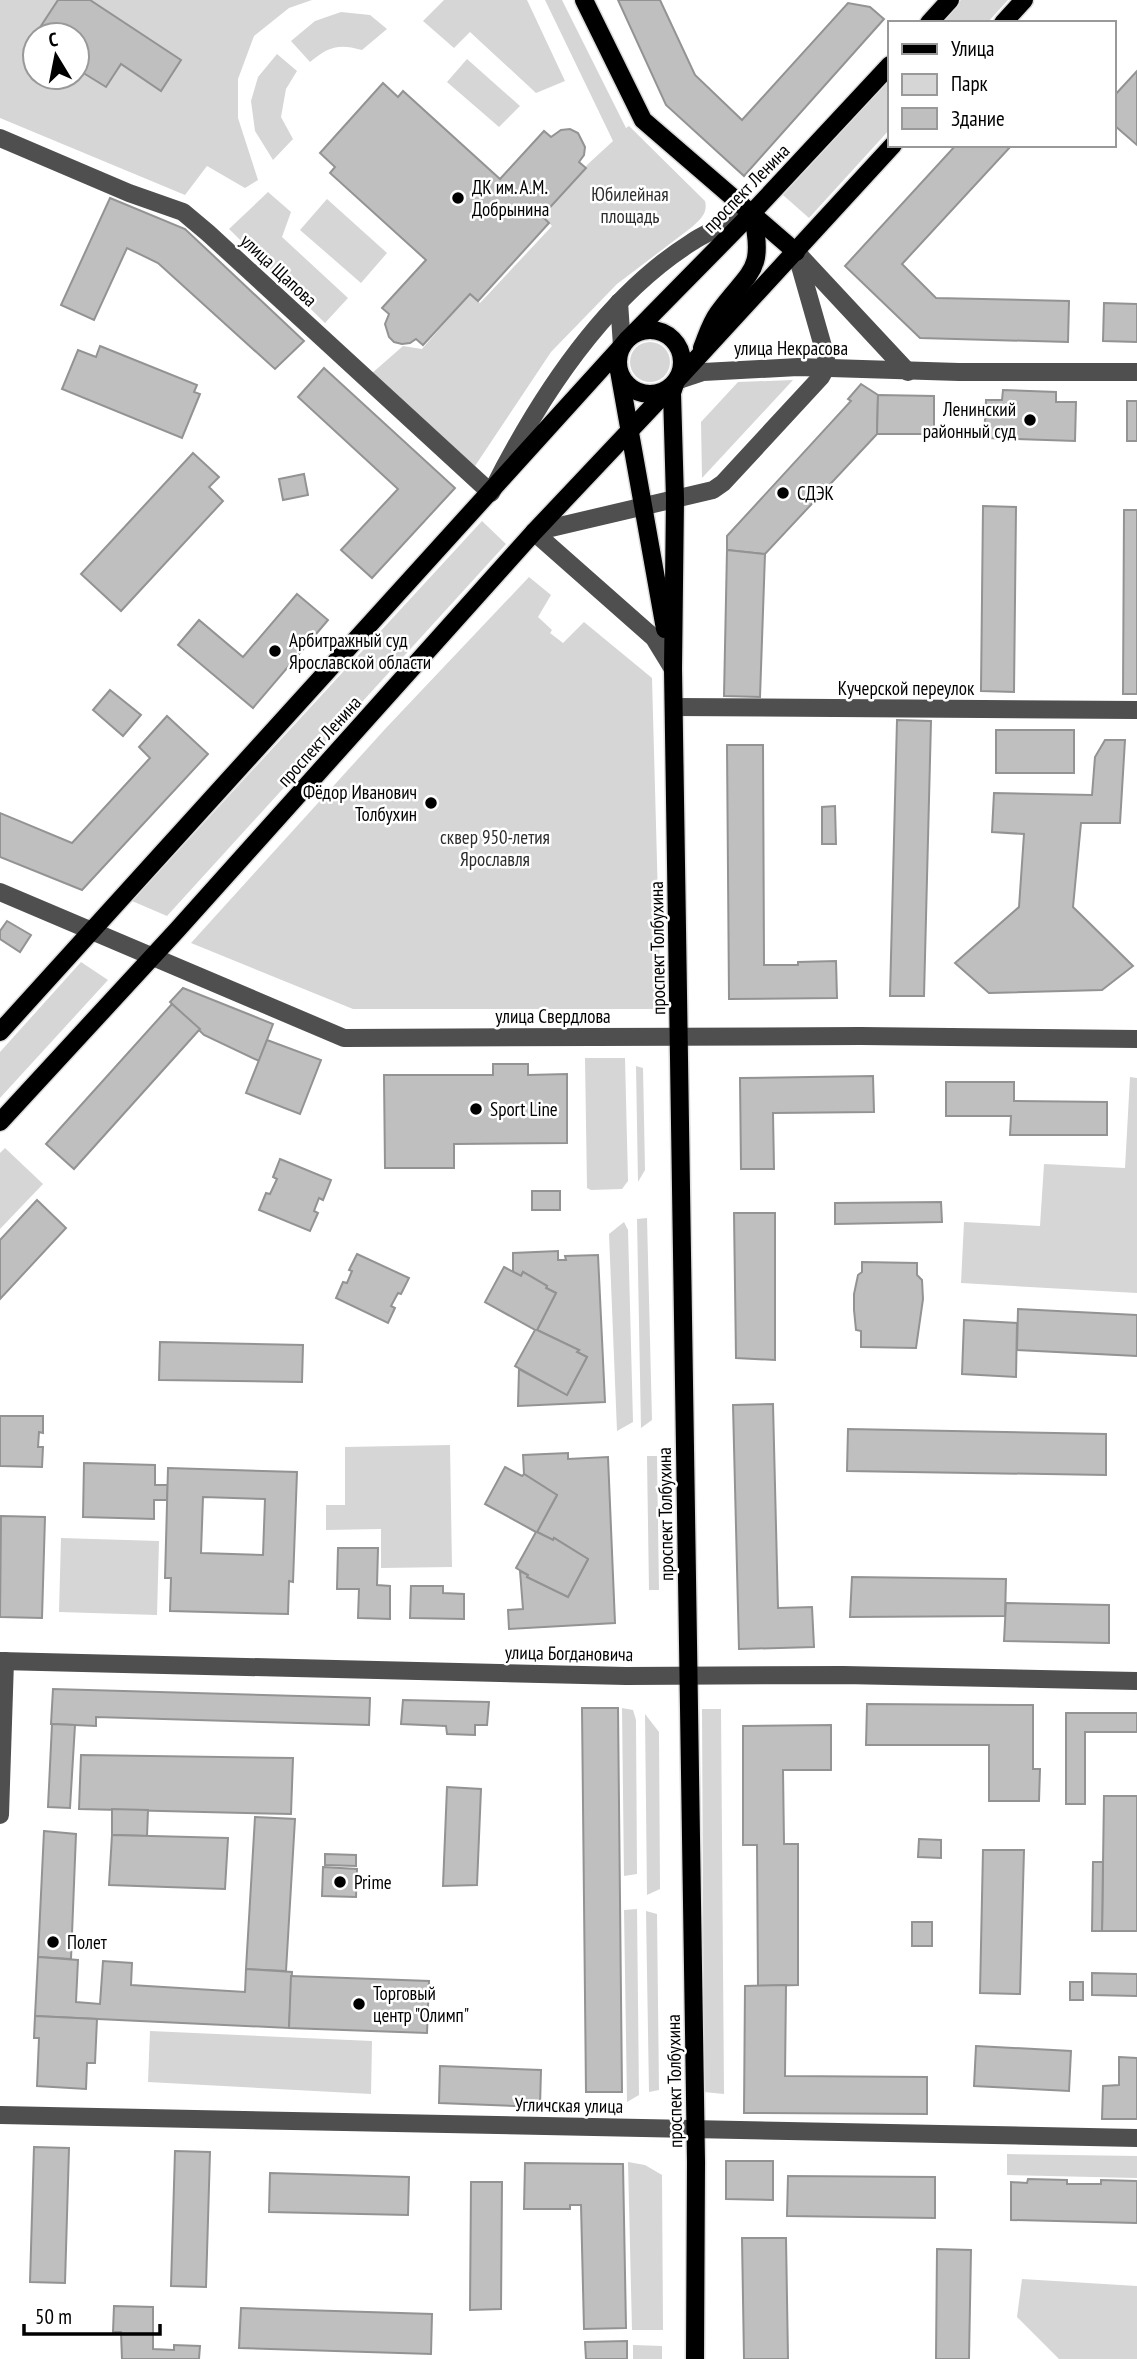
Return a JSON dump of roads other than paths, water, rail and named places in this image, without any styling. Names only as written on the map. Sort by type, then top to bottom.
[{"type":"main road","points":[[584,0],[643,120],[796,252]]},
{"type":"main road","points":[[931,21],[950,0]]},
{"type":"main road","points":[[1005,21],[1024,0]]},
{"type":"main road","name":"проспект Ленина","points":[[0,1032],[626,341],[752,213],[888,67]]},
{"type":"main road","name":"проспект Ленина","points":[[0,1122],[534,532],[891,147]]},
{"type":"main road","points":[[697,358],[717,314],[753,271],[757,261],[758,238],[752,213]]},
{"type":"main road","points":[[649,330],[669,335],[677,342],[683,362],[673,384],[660,393],[640,393],[631,388],[619,371],[618,362],[626,341],[649,330]]},
{"type":"main road","name":"проспект Толбухина","points":[[619,371],[673,669]]},
{"type":"main road","name":"проспект Толбухина","points":[[673,384],[673,669],[696,2129],[695,2359]]},
{"type":"street","name":"улица Щапова","points":[[0,138],[129,193],[183,212],[491,493]]},
{"type":"street","points":[[491,493],[516,442],[559,375],[619,302],[693,241],[752,213]]},
{"type":"street","points":[[534,532],[675,499],[713,489],[723,483],[821,377],[826,368],[826,358],[796,252]]},
{"type":"street","name":"улица Некрасова","points":[[796,252],[908,372]]},
{"type":"street","points":[[619,302],[626,341]]},
{"type":"street","name":"улица Некрасова","points":[[673,384],[703,372],[728,369],[1137,372]]},
{"type":"street","points":[[534,532],[654,638],[673,669]]},
{"type":"street","name":"Кучерской переулок","points":[[674,707],[1137,710]]},
{"type":"street","name":"улица Свердлова","points":[[0,892],[344,1038],[1137,1039]]},
{"type":"street","points":[[0,1815],[2,1661]]},
{"type":"street","name":"улица Богдановича","points":[[2,1661],[626,1676],[689,1674],[1137,1681]]},
{"type":"street","name":"Угличская улица","points":[[0,2115],[1137,2138]]},
{"type":"place","name":"ДК им. А.М. Добрынина","points":[[458,198]]},
{"type":"place","name":"Ленинский районный суд","points":[[1030,420]]},
{"type":"place","name":"СДЭК","points":[[783,493]]},
{"type":"place","name":"Арбитражный суд Ярославской области","points":[[275,651]]},
{"type":"place","name":"Фёдор Иванович Толбухин","points":[[431,803]]},
{"type":"place","name":"Sport Line","points":[[476,1109]]},
{"type":"place","name":"Prime","points":[[340,1882]]},
{"type":"place","name":"Полет","points":[[53,1942]]},
{"type":"place","name":"Торговый центр \"Олимп\"","points":[[359,2004]]},
{"type":"park label","name":"Юбилейная площадь","points":[[630,205]]},
{"type":"park label","name":"сквер 950-летия Ярославля","points":[[495,848]]}]
